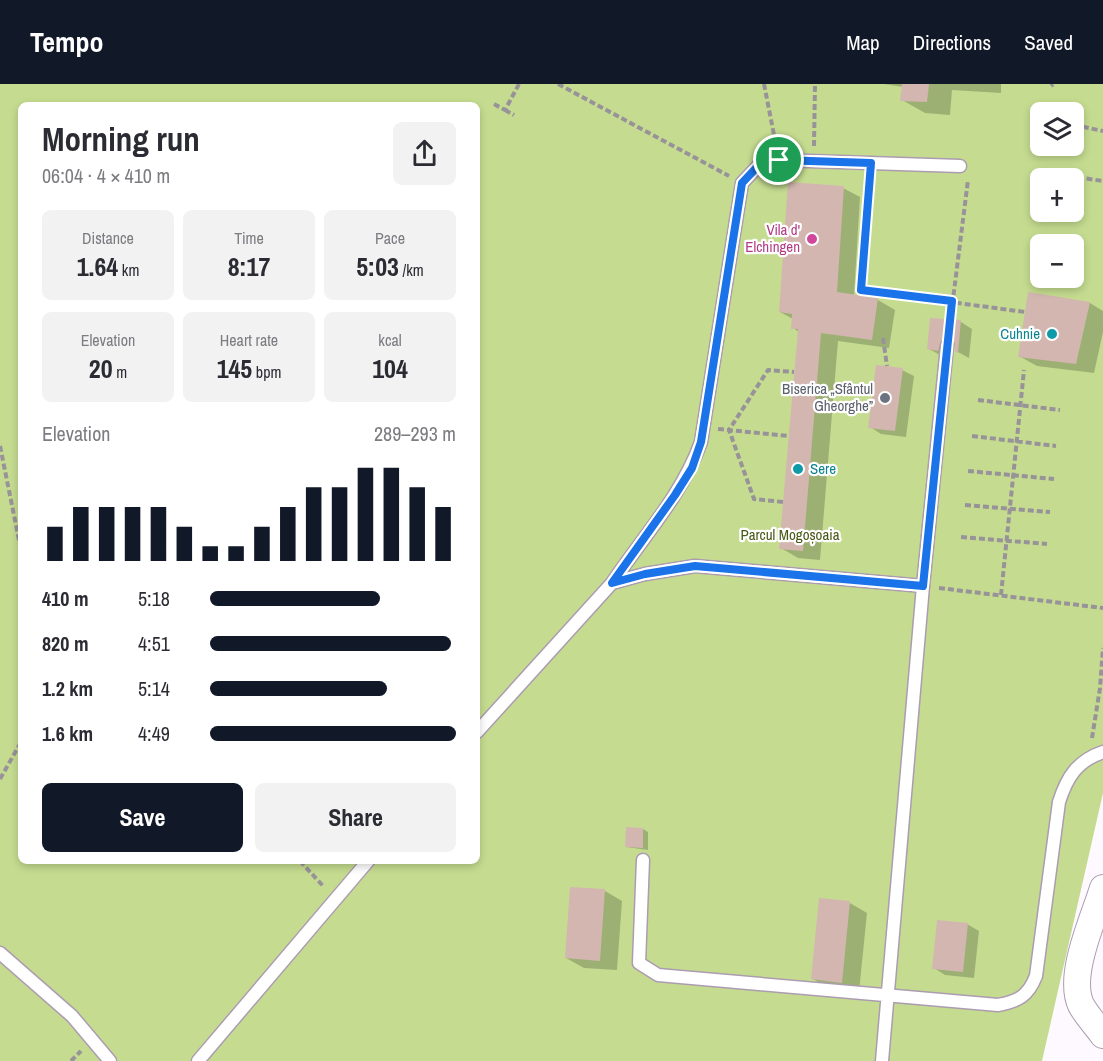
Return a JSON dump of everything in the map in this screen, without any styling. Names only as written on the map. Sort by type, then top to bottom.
[{"type":"street","points":[[1103,888],[1078,967],[1077,987],[1081,1004],[1103,1035]]},
{"type":"lane","points":[[480,729],[612,583],[692,468],[703,427],[742,183],[759,165],[779,160],[960,166]]},
{"type":"lane","points":[[882,1061],[923,586],[947,346]]},
{"type":"lane","points":[[612,583],[645,574],[695,566],[923,586]]},
{"type":"lane","points":[[643,860],[639,963],[658,975],[998,1005],[1018,1001],[1030,991],[1036,976],[1059,802],[1066,781],[1077,765],[1103,752]]},
{"type":"lane","points":[[198,1061],[366,864]]},
{"type":"lane","points":[[0,953],[72,1016],[110,1061]]},
{"type":"path","points":[[505,110],[519,84]]},
{"type":"path","points":[[558,84],[742,183]]},
{"type":"path","points":[[764,84],[779,160]]},
{"type":"path","points":[[813,162],[815,84]]},
{"type":"path","points":[[494,104],[514,115]]},
{"type":"path","points":[[1084,127],[1103,131]]},
{"type":"path","points":[[871,163],[861,290],[1025,312]]},
{"type":"path","points":[[1084,178],[1103,181]]},
{"type":"path","points":[[947,346],[968,179]]},
{"type":"path","points":[[883,338],[887,366]]},
{"type":"path","points":[[729,430],[768,370],[794,372]]},
{"type":"path","points":[[1002,595],[1024,370]]},
{"type":"path","points":[[978,400],[1060,410]]},
{"type":"path","points":[[703,427],[789,436]]},
{"type":"path","points":[[729,430],[754,499],[783,502]]},
{"type":"path","points":[[972,436],[1056,446]]},
{"type":"path","points":[[0,446],[18,535]]},
{"type":"path","points":[[968,471],[1054,479]]},
{"type":"path","points":[[965,505],[1050,512]]},
{"type":"path","points":[[961,537],[1047,544]]},
{"type":"path","points":[[923,586],[1103,608]]},
{"type":"path","points":[[1089,757],[1102,688],[1103,648]]},
{"type":"path","points":[[0,779],[18,747]]},
{"type":"path","points":[[303,864],[337,900]]},
{"type":"green space","name":"Parcul Mogoșoaia","points":[[0,84],[1103,84],[1103,793],[1042,1061],[0,1061]]},
{"type":"building","points":[[902,84],[929,84],[927,102],[900,101]]},
{"type":"building","name":"Vila d' Elchingen","points":[[788,182],[844,186],[837,292],[878,298],[872,340],[821,333],[803,551],[779,549],[798,329],[791,329],[792,314],[779,312]]},
{"type":"building","name":"Cuhnie","points":[[1028,292],[1090,302],[1076,364],[1018,357]]},
{"type":"building","points":[[930,318],[961,320],[958,353],[955,352],[955,343],[948,338],[941,341],[938,351],[927,349]]},
{"type":"building","name":"Biserica „Sfântul Gheorghe”","points":[[876,365],[903,368],[895,431],[868,428]]},
{"type":"building","points":[[626,827],[643,828],[643,848],[625,847]]},
{"type":"building","points":[[570,887],[605,889],[600,961],[565,958]]},
{"type":"building","points":[[819,898],[850,901],[842,983],[811,979]]},
{"type":"building","points":[[937,920],[968,923],[963,972],[932,969]]},
{"type":"place","name":"Vila d' Elchingen","points":[[812,239]]},
{"type":"place","name":"Cuhnie","points":[[1052,334]]},
{"type":"place","name":"Biserica „Sfântul Gheorghe”","points":[[885,398]]},
{"type":"place","name":"Sere","points":[[798,469]]},
{"type":"route","points":[[779,160],[871,163],[861,290],[952,301],[923,586],[695,566],[645,574],[612,583],[692,468],[701,442],[742,183],[759,165],[779,160]]}]
